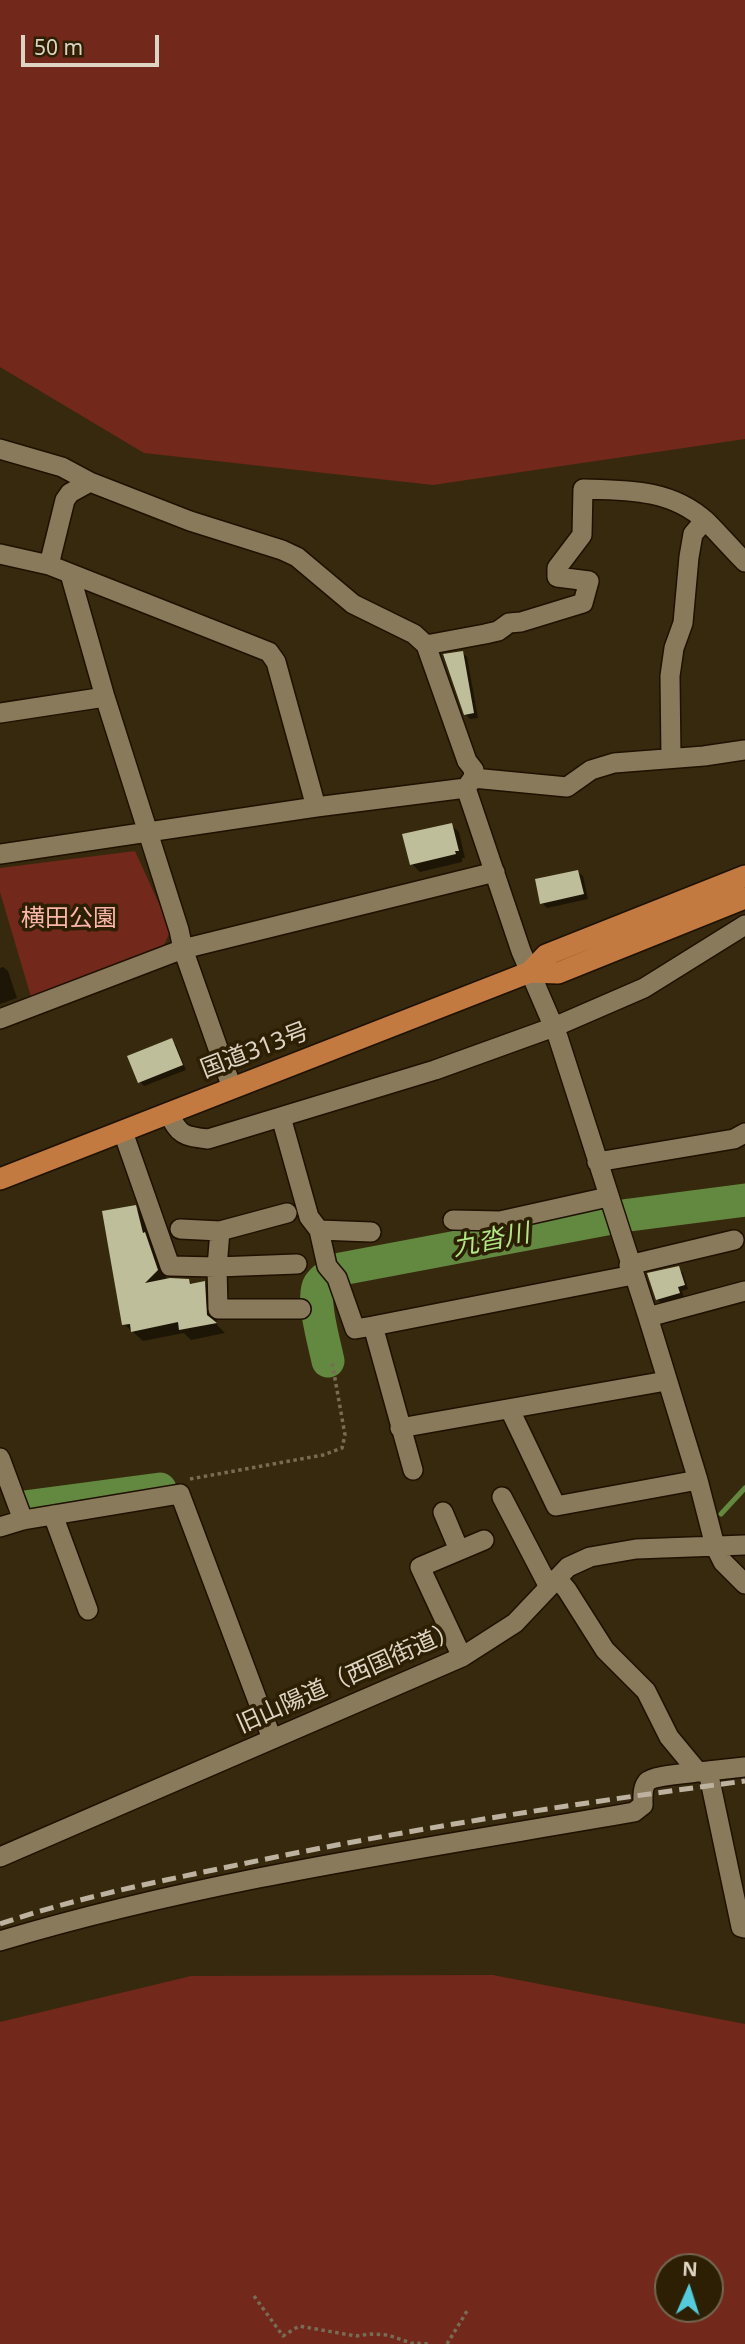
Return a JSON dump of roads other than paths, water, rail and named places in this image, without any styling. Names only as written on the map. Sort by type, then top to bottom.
[{"type":"highway","name":"国道313号","points":[[530,972],[546,955],[745,876]]},
{"type":"highway","name":"国道313号","points":[[0,1179],[530,972],[558,973],[745,898]]},
{"type":"street","points":[[0,449],[62,467],[90,482],[190,521],[282,550],[297,557],[353,604],[414,634],[426,645],[467,761],[474,770],[470,783],[495,872],[530,972],[554,1027],[648,1317],[698,1480],[715,1546],[723,1562],[745,1584]]},
{"type":"street","points":[[48,565],[65,500],[90,482]]},
{"type":"street","points":[[426,645],[498,631],[509,622],[521,622],[583,603],[589,581],[556,578],[557,568],[582,535],[583,489],[637,490],[668,497],[705,520],[745,562]]},
{"type":"street","points":[[671,758],[670,676],[674,648],[684,623],[689,557],[694,534],[705,520]]},
{"type":"street","points":[[0,554],[48,565],[269,652],[276,662],[316,807]]},
{"type":"street","points":[[70,574],[183,949],[232,1088]]},
{"type":"street","points":[[0,713],[105,697]]},
{"type":"street","points":[[0,854],[470,783],[567,787],[581,776],[602,766],[745,750]]},
{"type":"street","points":[[0,1019],[183,949],[495,872]]},
{"type":"street","points":[[168,1113],[178,1132],[185,1136],[208,1139],[435,1070],[554,1027],[644,988],[745,925]]},
{"type":"street","points":[[281,1117],[309,1217],[319,1230],[332,1272],[355,1329],[631,1270],[734,1240]]},
{"type":"street","points":[[122,1132],[170,1266],[297,1264]]},
{"type":"street","points":[[597,1162],[734,1139],[745,1133]]},
{"type":"street","points":[[453,1220],[500,1221],[613,1211]]},
{"type":"street","points":[[180,1229],[219,1231],[287,1213]]},
{"type":"street","points":[[319,1230],[371,1232]]},
{"type":"street","points":[[219,1231],[218,1310],[301,1309]]},
{"type":"street","points":[[648,1317],[745,1291]]},
{"type":"street","points":[[373,1326],[413,1469]]},
{"type":"street","points":[[400,1428],[666,1381]]},
{"type":"street","points":[[510,1410],[556,1506],[698,1480]]},
{"type":"street","points":[[0,1458],[23,1520]]},
{"type":"street","points":[[0,1527],[23,1520],[180,1494],[272,1739]]},
{"type":"street","points":[[502,1497],[553,1582],[567,1590],[605,1650],[646,1691],[669,1737],[703,1772],[741,1927],[745,1927]]},
{"type":"street","points":[[443,1512],[459,1550]]},
{"type":"street","points":[[53,1515],[88,1610]]},
{"type":"street","points":[[462,1657],[421,1567],[484,1539]]},
{"type":"street","name":"旧山陽道（西国街道）","points":[[2,1851],[462,1657],[526,1615],[553,1582],[577,1563],[612,1552],[636,1549],[745,1545]]},
{"type":"street","points":[[0,1941],[85,1916],[288,1871],[634,1812],[643,1805],[643,1790],[647,1783],[655,1779],[745,1766]]},
{"type":"waterway","name":"九沓川","points":[[328,1361],[317,1291],[323,1280],[341,1269],[622,1216],[745,1200]]},
{"type":"waterway","points":[[721,1514],[745,1488]]},
{"type":"waterway","name":"九沓川","points":[[24,1507],[160,1489]]},
{"type":"railway","points":[[0,1924],[120,1890],[304,1851],[493,1818],[745,1781]]},
{"type":"park label","name":"横田公園","points":[[69,919]]}]
